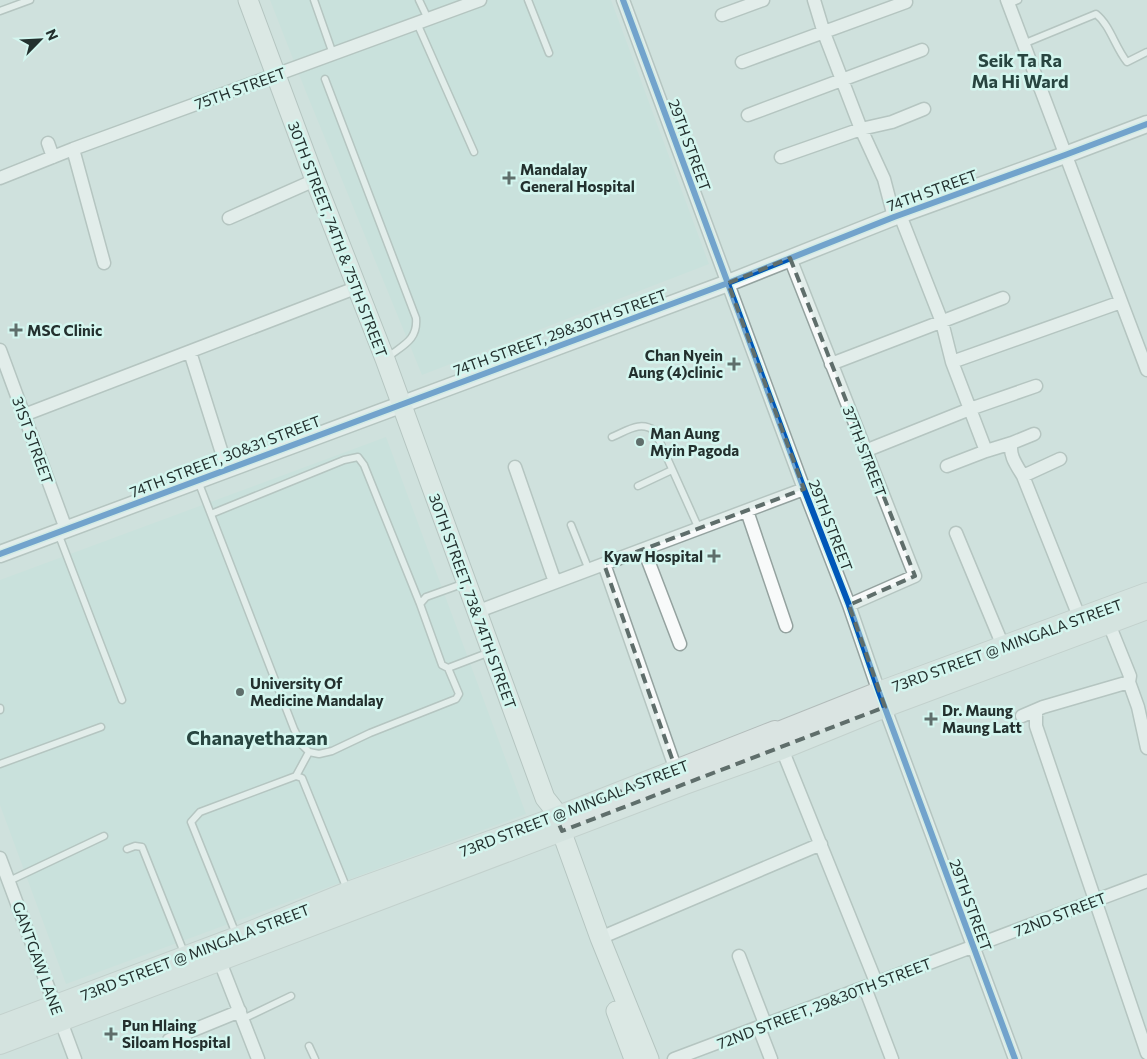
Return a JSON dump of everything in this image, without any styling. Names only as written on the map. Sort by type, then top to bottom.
[{"type":"main road","name":"30TH STREET, 74TH & 75TH STREET","points":[[248,0],[401,404]]},
{"type":"main road","name":"30TH STREET, 73& 74TH STREET","points":[[401,404],[545,798],[553,808],[554,826]]},
{"type":"main road","name":"73RD STREET @ MINGALA STREET","points":[[0,1044],[58,1013],[185,956],[216,953],[237,937],[348,892],[685,784],[782,749],[882,700],[1003,646],[1147,593]]},
{"type":"main road","name":"73RD STREET @ MINGALA STREET","points":[[0,1026],[58,1013],[554,826],[676,770],[775,732],[776,734],[882,700],[1108,624],[1147,609]]},
{"type":"main road","points":[[554,826],[649,1059]]},
{"type":"main road","points":[[554,826],[634,1059]]},
{"type":"street","name":"75TH STREET","points":[[0,178],[53,156],[480,0]]},
{"type":"street","name":"29TH STREET","points":[[623,0],[804,489],[849,605],[882,700],[1015,1059]]},
{"type":"street","points":[[722,15],[763,0]]},
{"type":"street","points":[[814,0],[824,33],[861,129],[884,179],[897,216],[942,322],[952,362],[986,451]]},
{"type":"street","points":[[1011,1],[1023,44],[1147,370]]},
{"type":"street","points":[[742,62],[906,2]]},
{"type":"street","points":[[748,115],[922,50]]},
{"type":"street","points":[[780,157],[861,129],[892,122],[924,109]]},
{"type":"street","name":"74TH STREET","points":[[728,284],[897,216],[1147,124]]},
{"type":"street","points":[[48,143],[53,156]]},
{"type":"street","points":[[73,149],[104,262]]},
{"type":"street","points":[[229,218],[315,180]]},
{"type":"street","name":"37TH STREET","points":[[790,258],[915,576],[849,605]]},
{"type":"street","name":"74TH STREET, 29&30TH STREET","points":[[401,404],[728,284]]},
{"type":"street","points":[[24,415],[358,287]]},
{"type":"street","points":[[831,364],[1003,298]]},
{"type":"street","points":[[952,362],[1121,302]]},
{"type":"street","name":"31ST STREET","points":[[0,350],[24,415],[62,530]]},
{"type":"street","points":[[190,352],[227,468]]},
{"type":"street","points":[[865,451],[970,409],[1036,386]]},
{"type":"street","name":"74TH STREET, 30&31 STREET","points":[[62,530],[401,404]]},
{"type":"street","points":[[947,466],[1034,434]]},
{"type":"street","points":[[1012,442],[1010,448],[1012,455],[1023,476],[1080,618]]},
{"type":"street","points":[[1023,476],[1060,459]]},
{"type":"street","points":[[515,467],[556,582]]},
{"type":"street","points":[[476,612],[747,512],[804,489]]},
{"type":"street","points":[[747,512],[786,626]]},
{"type":"street","points":[[0,554],[62,530]]},
{"type":"street","points":[[956,533],[1003,646]]},
{"type":"street","points":[[644,550],[680,644]]},
{"type":"street","points":[[604,564],[676,770]]},
{"type":"street","points":[[1108,624],[1130,676],[1129,682],[1138,707],[1147,748]]},
{"type":"street","points":[[1022,716],[1129,682]]},
{"type":"street","points":[[1036,710],[1036,726],[1147,1053]]},
{"type":"street","points":[[782,749],[821,844],[871,985],[892,1059]]},
{"type":"street","points":[[600,938],[821,844]]},
{"type":"street","name":"GANTGAW LANE","points":[[0,858],[75,1059]]},
{"type":"street","name":"72ND STREET","points":[[973,946],[1147,881]]},
{"type":"street","name":"72ND STREET, 29&30TH STREET","points":[[674,1059],[763,1027],[973,946]]},
{"type":"street","points":[[216,953],[258,1059]]},
{"type":"street","points":[[739,956],[772,1059]]},
{"type":"street","points":[[169,1040],[242,1015]]},
{"type":"lane","points":[[0,11],[30,0]]},
{"type":"lane","points":[[314,0],[333,54]]},
{"type":"lane","points":[[419,0],[422,21],[474,152]]},
{"type":"lane","points":[[528,0],[549,53]]},
{"type":"lane","points":[[1023,44],[1096,14],[1102,19],[1116,47],[1127,62],[1147,52]]},
{"type":"lane","points":[[325,79],[416,318],[417,328],[412,339],[385,360]]},
{"type":"lane","points":[[612,437],[641,425],[648,426],[655,431],[699,529]]},
{"type":"lane","points":[[211,514],[344,460],[358,457],[364,465],[420,604],[442,666],[448,668],[491,651]]},
{"type":"lane","points":[[638,486],[672,470]]},
{"type":"lane","points":[[198,480],[294,729],[302,745],[309,752],[320,754],[332,751],[370,733],[456,699],[459,694],[448,668]]},
{"type":"lane","points":[[571,525],[589,570]]},
{"type":"lane","points":[[62,530],[122,700]]},
{"type":"lane","points":[[420,604],[426,597],[466,583]]},
{"type":"lane","points":[[0,764],[101,727]]},
{"type":"lane","points":[[296,776],[309,752]]},
{"type":"lane","points":[[237,937],[190,822],[200,812],[296,776],[302,778],[348,892]]},
{"type":"lane","points":[[9,881],[104,836]]},
{"type":"lane","points":[[127,849],[136,846],[142,848],[185,956]]},
{"type":"lane","points":[[242,1015],[291,996]]},
{"type":"lane","points":[[309,1046],[315,1059]]},
{"type":"highlighted area","points":[[790,258],[915,576],[849,605],[885,707],[562,831],[556,817],[676,770],[604,564],[804,489],[728,283]]},
{"type":"shaded area","name":"Mandalay General Hospital","points":[[270,0],[611,0],[709,264],[422,375]]},
{"type":"shaded area","name":"University Of Medicine Mandalay","points":[[386,437],[526,814],[66,984],[0,805],[0,580]]},
{"type":"cycle path","points":[[623,0],[804,489],[849,605],[879,692],[1015,1059]]},
{"type":"cycle path","points":[[0,554],[728,283],[894,217],[1147,124]]},
{"type":"place","name":"Mandalay General Hospital","points":[[509,178]]},
{"type":"place","name":"MSC Clinic","points":[[16,330]]},
{"type":"place","name":"Chan Nyein Aung (4)clinic","points":[[734,364]]},
{"type":"place","name":"Man Aung Myin Pagoda","points":[[640,442]]},
{"type":"place","name":"Kyaw Hospital","points":[[714,556]]},
{"type":"place","name":"University Of Medicine Mandalay","points":[[240,692]]},
{"type":"place","name":"Dr. Maung Maung Latt","points":[[931,719]]},
{"type":"place","name":"Pun Hlaing Siloam Hospital","points":[[111,1034]]},
{"type":"district","name":"Seik Ta Ra Ma Hi Ward","points":[[1020,70]]},
{"type":"district","name":"Chanayethazan","points":[[257,737]]}]
